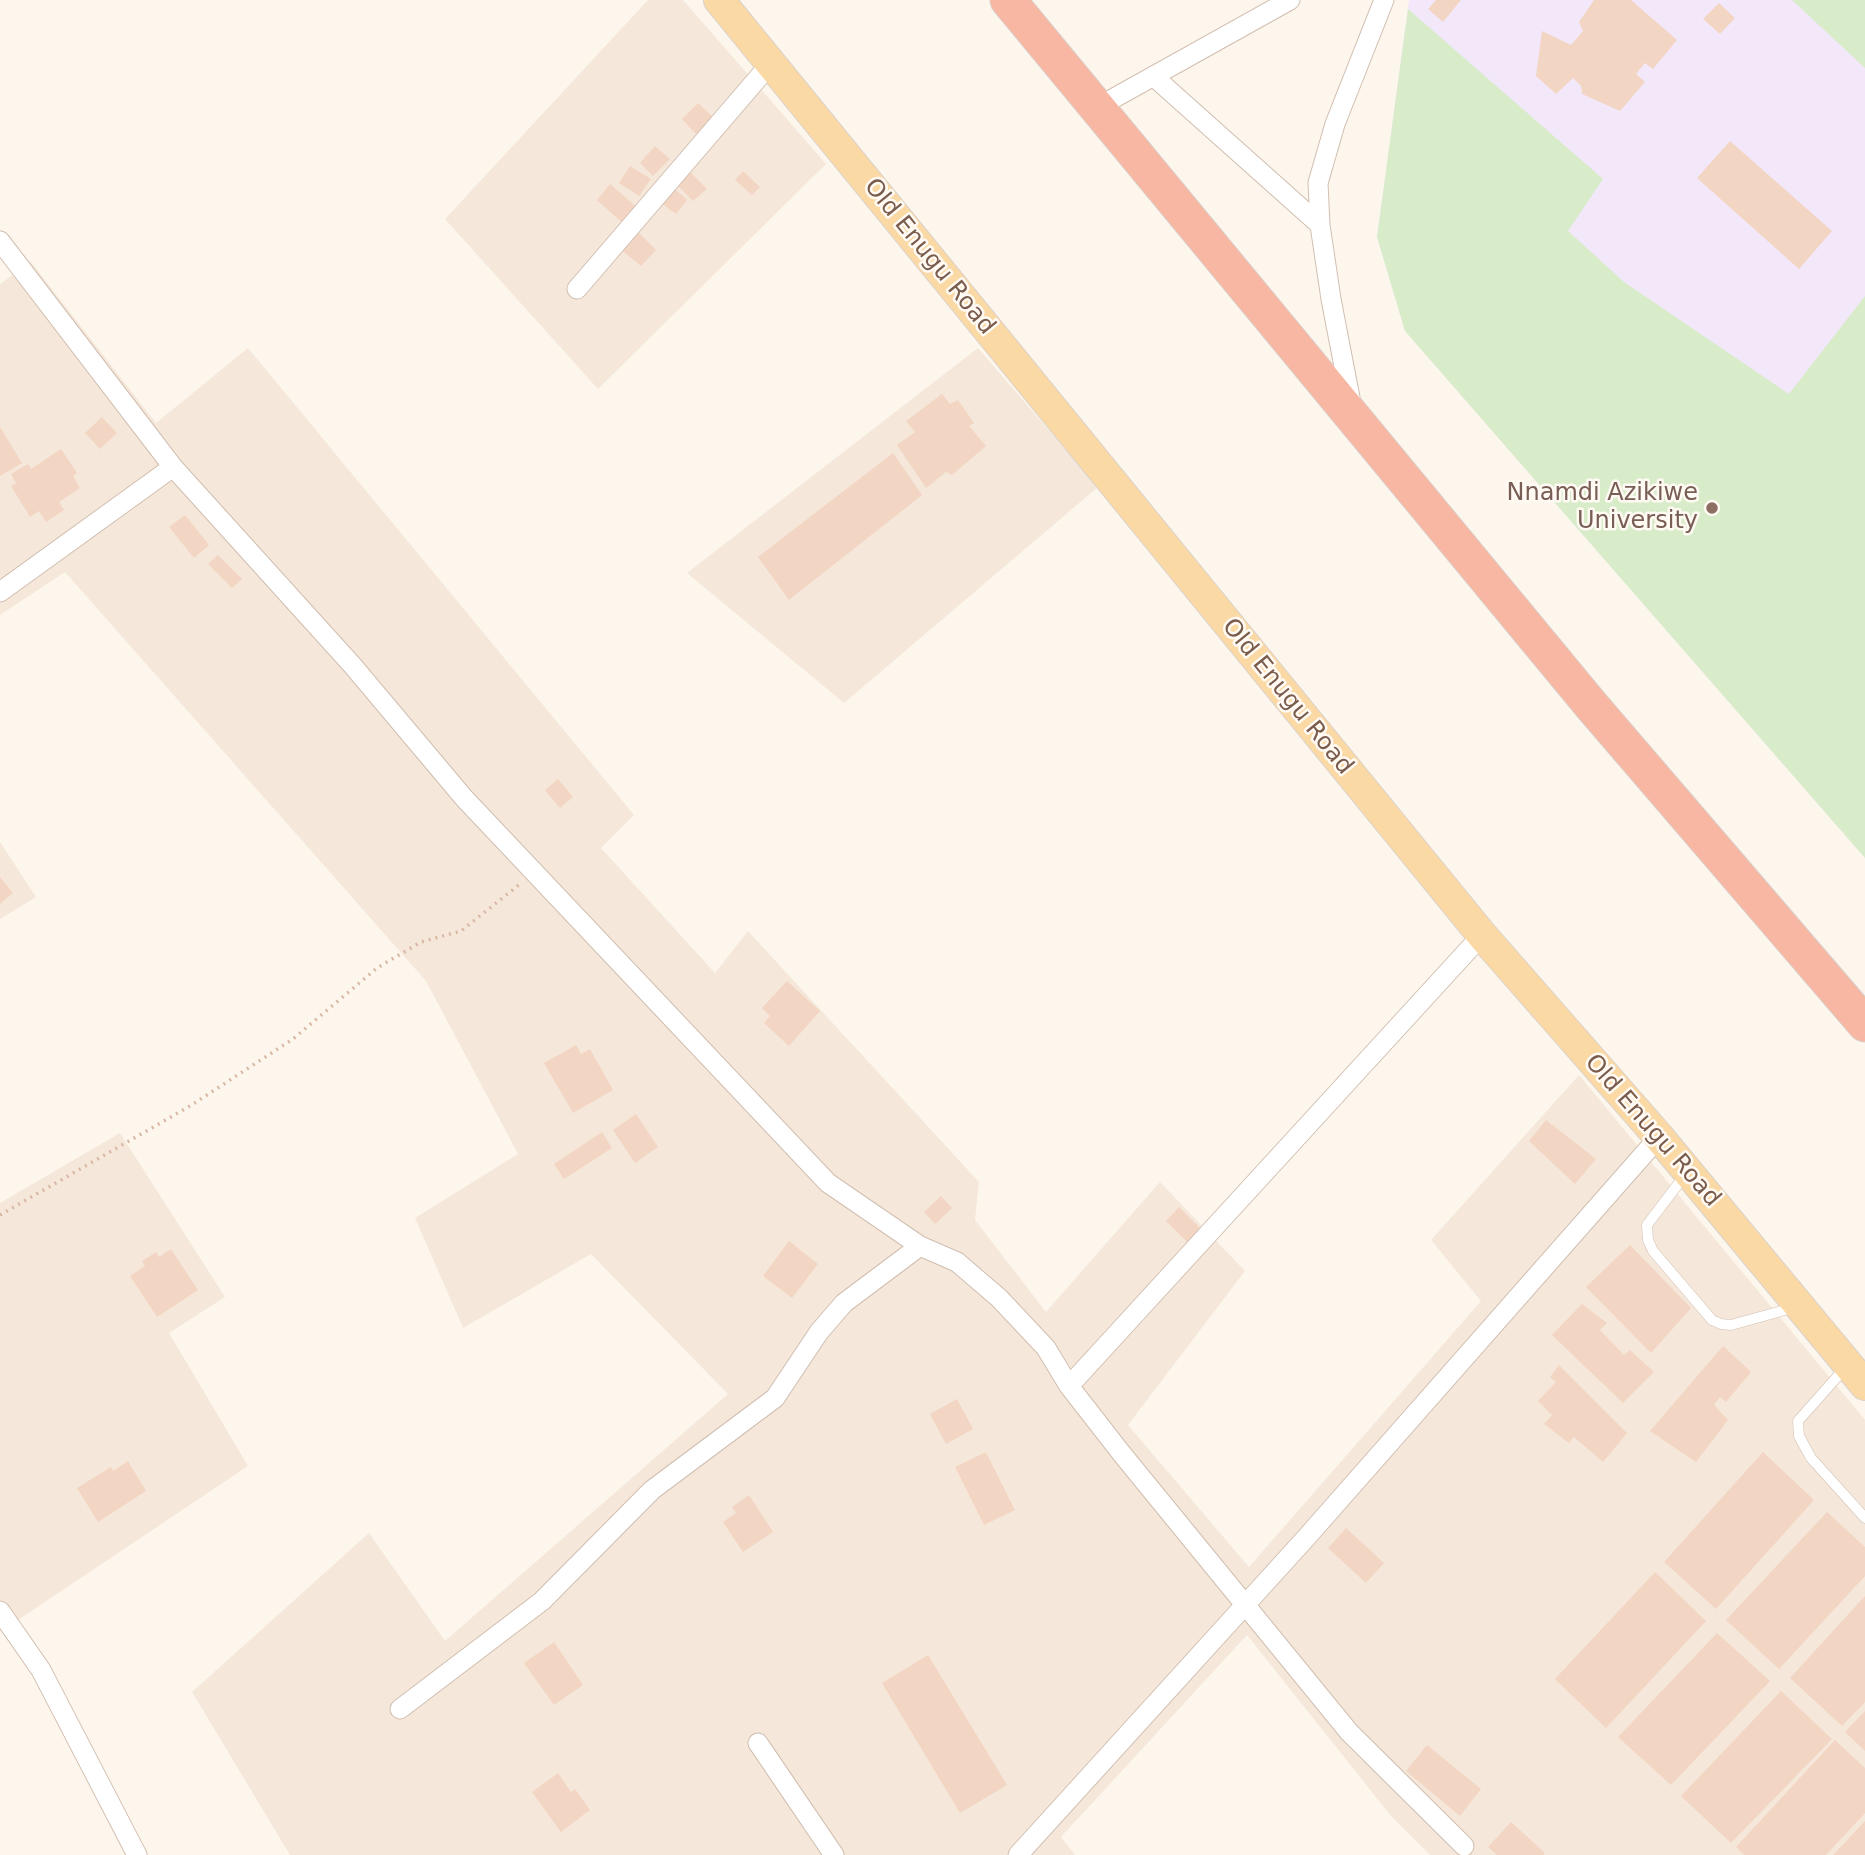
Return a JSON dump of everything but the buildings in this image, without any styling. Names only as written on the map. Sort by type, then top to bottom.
[{"type":"highway","points":[[1008,0],[1591,705],[1865,1024]]},
{"type":"main road","name":"Old Enugu Road","points":[[719,0],[1482,935],[1659,1137],[1856,1375]]},
{"type":"street","points":[[1098,107],[1290,0]]},
{"type":"street","points":[[1354,416],[1320,225],[1318,183],[1335,124],[1384,0]]},
{"type":"street","points":[[577,289],[771,63]]},
{"type":"street","points":[[1153,76],[1320,225]]},
{"type":"street","points":[[0,241],[173,467],[353,666],[464,798],[828,1183],[920,1246],[957,1262],[999,1298],[1046,1348],[1069,1386],[1349,1732],[1464,1846]]},
{"type":"street","points":[[0,592],[173,467]]},
{"type":"street","points":[[1069,1386],[1482,935]]},
{"type":"street","points":[[1019,1854],[1305,1539],[1659,1137]]},
{"type":"street","points":[[400,1709],[542,1601],[652,1490],[775,1398],[819,1332],[844,1303],[920,1246]]},
{"type":"street","points":[[0,1611],[41,1670],[136,1855]]},
{"type":"street","points":[[758,1743],[834,1855]]},
{"type":"lane","points":[[1688,1172],[1647,1224],[1648,1240],[1653,1251],[1712,1320],[1721,1324],[1731,1325],[1799,1306]]},
{"type":"lane","points":[[1856,1375],[1798,1421],[1799,1436],[1811,1458],[1865,1518]]},
{"type":"path","points":[[0,1215],[190,1107],[293,1039],[377,968],[421,942],[461,931],[519,886],[530,867]]},
{"type":"shaded area","points":[[648,0],[683,0],[826,164],[598,389],[445,219]]},
{"type":"shaded area","name":"Nnamdi Azikiwe University","points":[[1409,0],[1865,0],[1865,858],[1405,331],[1377,237]]},
{"type":"shaded area","points":[[31,262],[156,423],[248,348],[634,815],[601,848],[715,973],[748,931],[979,1182],[975,1220],[1046,1312],[1160,1182],[1245,1271],[1128,1425],[1249,1567],[1481,1301],[1431,1240],[1579,1075],[1865,1420],[1865,1855],[1430,1855],[1391,1816],[1247,1635],[1061,1837],[1075,1855],[290,1855],[192,1692],[369,1533],[445,1641],[728,1394],[591,1254],[463,1328],[415,1218],[518,1154],[426,981],[65,572],[0,615],[0,284]]},
{"type":"shaded area","points":[[978,348],[1098,487],[844,703],[687,573]]},
{"type":"shaded area","points":[[0,842],[36,897],[0,919]]},
{"type":"shaded area","points":[[120,1133],[225,1297],[169,1333],[248,1466],[0,1632],[0,1203]]},
{"type":"green space","points":[[1792,0],[1865,0],[1865,68]]},
{"type":"green space","name":"Nnamdi Azikiwe University","points":[[1408,9],[1603,179],[1568,231],[1624,282],[1789,394],[1865,296],[1865,858],[1405,331],[1377,237]]},
{"type":"place","name":"Nnamdi Azikiwe University","points":[[1712,508]]}]
